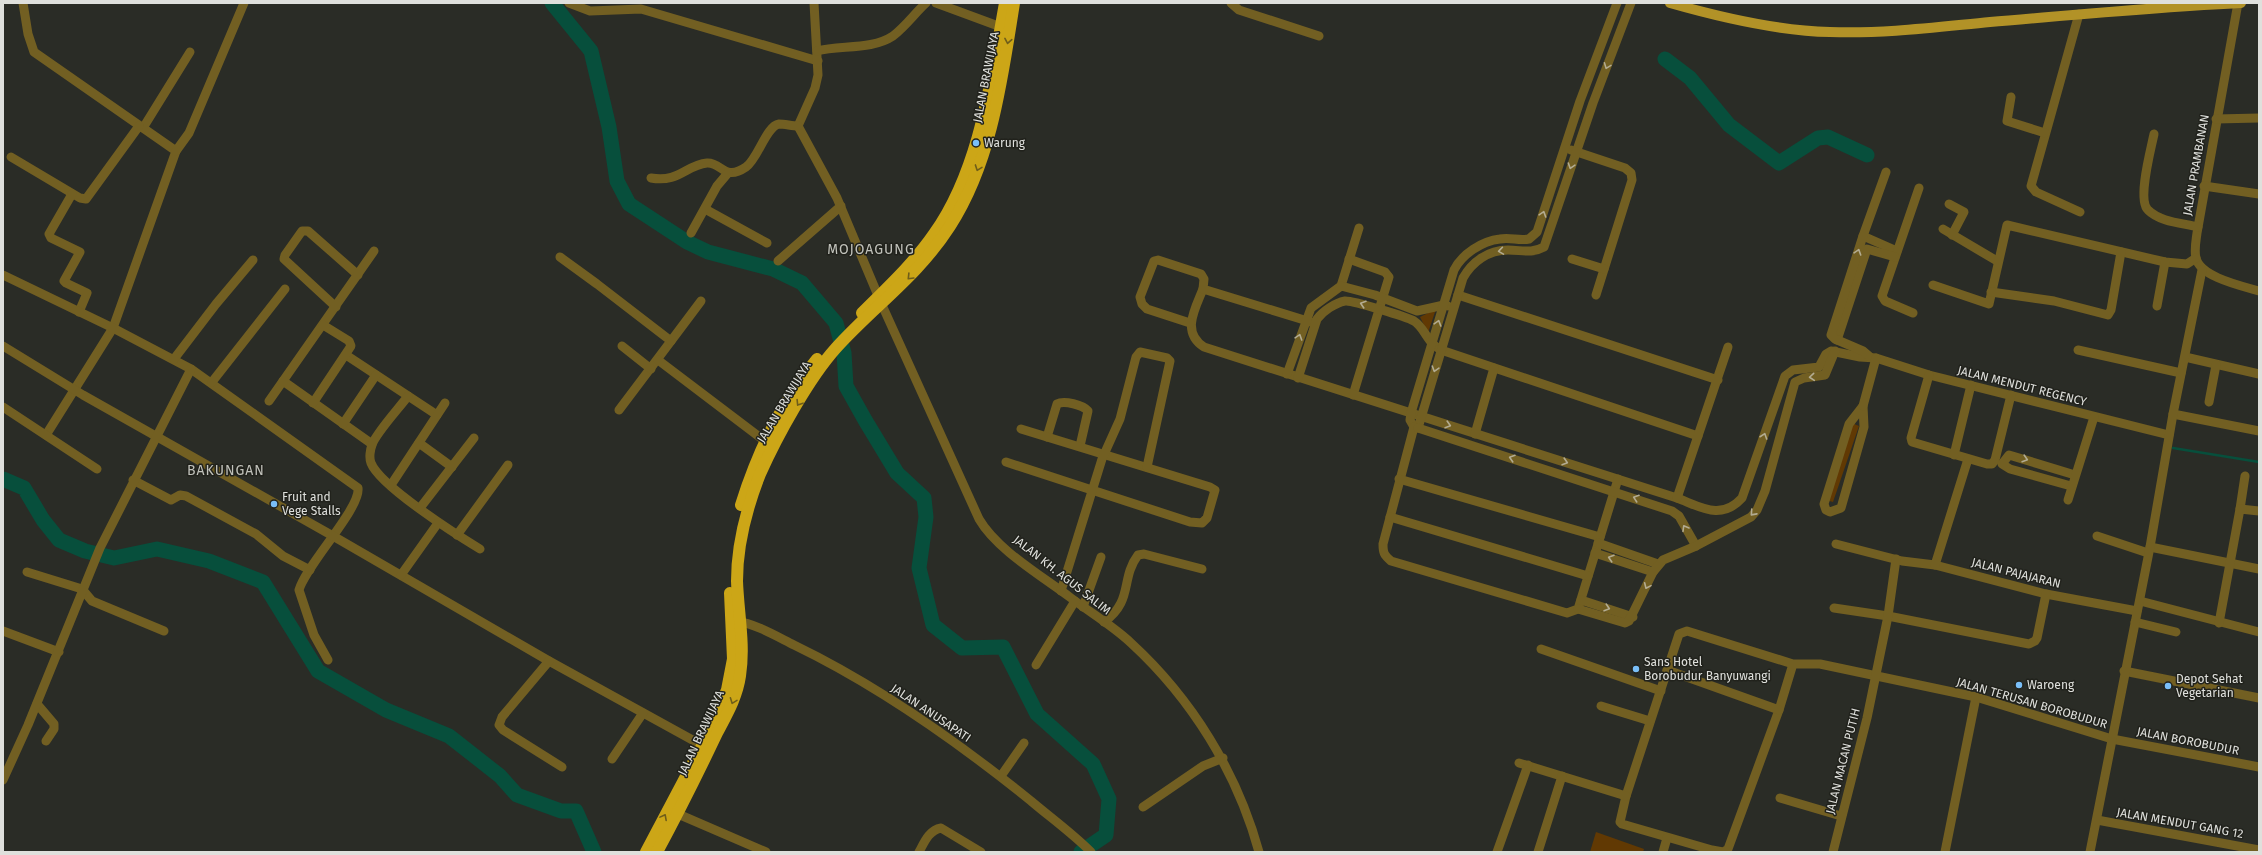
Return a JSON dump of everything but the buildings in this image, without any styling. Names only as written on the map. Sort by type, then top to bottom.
[{"type":"highway","name":"JALAN BRAWIJAYA","points":[[880,301],[934,234],[962,185],[982,118],[1005,3]]},
{"type":"highway","name":"JALAN BRAWIJAYA","points":[[736,621],[730,588],[731,550],[735,530],[749,482],[766,442],[805,375],[853,326],[918,268],[938,244],[951,225],[972,184],[992,122],[1014,3]]},
{"type":"highway","name":"JALAN BRAWIJAYA","points":[[657,852],[678,814],[706,747],[730,678],[736,621],[738,562],[748,512],[759,477],[797,405],[834,345]]},
{"type":"highway","name":"JALAN BRAWIJAYA","points":[[646,852],[706,747]]},
{"type":"main road","points":[[1670,3],[1731,18],[1788,28],[1830,32],[1905,30],[2079,14],[2239,3]]},
{"type":"street","points":[[23,3],[28,34],[34,52],[176,150]]},
{"type":"street","points":[[46,434],[76,390],[113,328],[176,150],[192,127],[244,3]]},
{"type":"street","points":[[569,3],[590,11],[641,9],[818,61]]},
{"type":"street","points":[[651,178],[665,180],[673,178],[706,163],[712,164],[728,173],[742,170],[752,162],[773,127],[780,124],[798,126],[815,88],[818,61],[814,3]]},
{"type":"street","points":[[817,51],[838,46],[873,44],[887,39],[902,28],[926,3]]},
{"type":"street","points":[[936,3],[1001,27]]},
{"type":"street","points":[[1231,3],[1239,10],[1319,36]]},
{"type":"street","points":[[1617,3],[1565,148],[1538,232],[1529,239],[1500,238],[1491,241],[1469,253],[1458,262],[1454,270],[1410,420],[1416,427],[1614,490],[1672,511],[1679,516],[1696,546]]},
{"type":"street","points":[[1618,479],[1579,604],[1573,612],[1567,612],[1391,561],[1383,553],[1383,544],[1400,479],[1462,278],[1468,269],[1489,253],[1508,250],[1532,252],[1544,247],[1576,152],[1631,3]]},
{"type":"street","name":"JALAN PRAMBANAN","points":[[2196,258],[2198,227],[2204,186],[2239,3]]},
{"type":"street","points":[[2079,14],[2031,186],[2036,192],[2080,212]]},
{"type":"street","points":[[1602,44],[1613,49]]},
{"type":"street","points":[[11,157],[72,194],[82,199],[87,198],[141,127],[190,52]]},
{"type":"street","points":[[2011,97],[2007,121],[2045,133]]},
{"type":"street","points":[[2216,119],[2259,118]]},
{"type":"street","name":"JALAN KH. AGUS SALIM","points":[[798,126],[841,206],[880,301],[982,524],[1007,550],[1130,642],[1159,670],[1223,758],[1243,800],[1259,852]]},
{"type":"street","points":[[2154,134],[2144,185],[2144,201],[2147,210],[2158,216],[2198,227]]},
{"type":"street","points":[[1565,148],[1625,168],[1631,173],[1632,186],[1596,295]]},
{"type":"street","points":[[1873,357],[1837,340],[1831,335],[1867,237],[1886,172]]},
{"type":"street","points":[[691,233],[728,173]]},
{"type":"street","points":[[2204,186],[2259,194]]},
{"type":"street","points":[[1913,313],[1885,301],[1882,296],[1919,188]]},
{"type":"street","points":[[72,194],[49,234],[51,238],[80,252],[64,281],[87,293],[79,312]]},
{"type":"street","points":[[1949,204],[1963,210],[1964,212],[1952,235]]},
{"type":"street","points":[[778,261],[841,206]]},
{"type":"street","points":[[705,209],[767,243]]},
{"type":"street","points":[[1933,285],[1988,304],[1997,261],[2007,225],[2165,262],[2187,264],[2196,258],[2202,270],[2169,435],[2140,601],[2124,671],[2090,852]]},
{"type":"street","points":[[1287,374],[1311,308],[1341,286],[1359,228]]},
{"type":"street","points":[[1943,230],[1997,261]]},
{"type":"street","points":[[336,307],[284,259],[285,255],[302,231],[308,231],[358,275]]},
{"type":"street","points":[[1837,340],[1867,248],[1867,237]]},
{"type":"street","points":[[1867,237],[1896,254]]},
{"type":"street","points":[[1867,248],[1896,254]]},
{"type":"street","points":[[269,401],[374,252]]},
{"type":"street","points":[[1991,292],[2054,301],[2108,315],[2111,310],[2121,252]]},
{"type":"street","points":[[560,258],[597,284],[671,341]]},
{"type":"street","points":[[1349,259],[1388,275],[1380,310],[1353,395]]},
{"type":"street","points":[[1572,259],[1604,269]]},
{"type":"street","points":[[174,359],[216,304],[253,260]]},
{"type":"street","points":[[1190,323],[1147,309],[1142,304],[1140,297],[1152,264],[1158,260],[1200,274],[1204,279],[1203,289],[1190,323],[1195,339],[1204,347],[1677,498],[1712,511],[1724,511],[1735,506],[1742,498],[1785,376],[1794,370],[1819,367],[1828,352],[1860,357],[1873,357]]},
{"type":"street","points":[[2157,306],[2165,262]]},
{"type":"street","points":[[2202,270],[2222,279],[2259,291]]},
{"type":"street","points":[[3,275],[113,328],[191,369],[212,382],[358,488],[357,498],[310,570],[300,588],[299,593],[314,635],[328,660]]},
{"type":"street","points":[[1341,286],[1383,298],[1417,311],[1444,305],[1454,308]]},
{"type":"street","points":[[212,382],[285,289]]},
{"type":"street","points":[[1203,289],[1305,321],[1314,322]]},
{"type":"street","points":[[1458,295],[1718,380]]},
{"type":"street","points":[[619,410],[658,360],[700,301]]},
{"type":"street","points":[[1298,378],[1314,322],[1322,312],[1346,301],[1414,321],[1432,345],[1441,350],[1698,436]]},
{"type":"street","points":[[1414,321],[1417,311]]},
{"type":"street","points":[[313,403],[351,348],[351,344],[323,325]]},
{"type":"street","points":[[3,346],[76,390],[549,661],[706,747]]},
{"type":"street","points":[[622,346],[651,369]]},
{"type":"street","points":[[1677,498],[1728,347]]},
{"type":"street","points":[[2078,350],[2181,373]]},
{"type":"street","points":[[1061,590],[1092,489],[1120,419],[1137,354],[1140,352],[1167,358],[1170,361],[1170,368],[1147,467]]},
{"type":"street","points":[[1579,604],[1633,617],[1655,568],[1663,560],[1696,546],[1751,517],[1766,491],[1768,478],[1795,382],[1804,378],[1825,375],[1835,352]]},
{"type":"street","points":[[346,355],[437,415]]},
{"type":"street","points":[[1863,406],[1849,424],[1824,504],[1826,510],[1830,512],[1841,508],[1864,427],[1863,406],[1873,357]]},
{"type":"street","name":"JALAN MENDUT REGENCY","points":[[1873,357],[1929,375],[2011,394],[2094,417],[2169,435]]},
{"type":"street","points":[[2185,357],[2259,374]]},
{"type":"street","points":[[658,360],[766,442]]},
{"type":"street","points":[[2209,402],[2216,365]]},
{"type":"street","points":[[1475,434],[1494,368]]},
{"type":"street","points":[[3,780],[59,652],[82,589],[100,548],[133,480],[191,369]]},
{"type":"street","points":[[343,424],[376,375]]},
{"type":"street","points":[[1929,375],[1911,438],[1912,442],[1987,464],[1994,463],[2011,394]]},
{"type":"street","points":[[283,381],[372,444]]},
{"type":"street","points":[[1954,455],[1970,385]]},
{"type":"street","points":[[408,396],[372,444],[370,463],[376,472],[438,523],[480,549]]},
{"type":"street","points":[[1047,437],[1057,404],[1062,402],[1078,406],[1088,411],[1080,446]]},
{"type":"street","points":[[391,484],[445,403]]},
{"type":"street","points":[[3,407],[97,469]]},
{"type":"street","points":[[2173,414],[2259,431]]},
{"type":"street","points":[[2068,500],[2071,486],[2094,417]]},
{"type":"street","points":[[1006,462],[1190,522],[1199,524],[1204,522],[1215,490],[1214,489],[1080,446],[1021,429]]},
{"type":"street","points":[[420,508],[474,438]]},
{"type":"street","points":[[419,443],[452,467]]},
{"type":"street","points":[[2071,486],[2010,470],[2002,464],[2009,455],[2075,475]]},
{"type":"street","points":[[1935,565],[1968,459]]},
{"type":"street","points":[[457,534],[508,465]]},
{"type":"street","points":[[1752,473],[1768,478]]},
{"type":"street","points":[[2219,623],[2245,476]]},
{"type":"street","points":[[1400,479],[1599,540],[1655,568]]},
{"type":"street","points":[[133,480],[171,500],[180,495],[186,496],[256,534],[283,556],[310,570]]},
{"type":"street","points":[[2240,509],[2259,511]]},
{"type":"street","points":[[1390,517],[1588,576]]},
{"type":"street","points":[[401,575],[438,523]]},
{"type":"street","points":[[2097,536],[2149,550],[2259,569]]},
{"type":"street","name":"JALAN PAJAJARAN","points":[[1836,544],[1892,558],[1935,565],[2046,594],[2137,611]]},
{"type":"street","points":[[1595,553],[1655,568]]},
{"type":"street","points":[[1104,622],[1114,614],[1122,604],[1134,562],[1138,555],[1144,554],[1202,570]]},
{"type":"street","points":[[1083,607],[1101,557]]},
{"type":"street","name":"JALAN MACAN PUTIH","points":[[1833,852],[1888,616],[1892,558]]},
{"type":"street","points":[[27,572],[82,589],[92,600],[164,631]]},
{"type":"street","points":[[1834,608],[1888,616],[2029,644],[2035,642],[2037,638],[2046,594]]},
{"type":"street","points":[[1036,665],[1075,601]]},
{"type":"street","points":[[2140,601],[2219,623],[2259,632]]},
{"type":"street","name":"JALAN ANUSAPATI","points":[[736,621],[758,628],[823,659],[909,712],[1001,776],[1076,837],[1091,852]]},
{"type":"street","points":[[2135,622],[2176,632]]},
{"type":"street","points":[[3,631],[59,652]]},
{"type":"street","name":"JALAN TERUSAN BOROBUDUR","points":[[1667,670],[1679,634],[1687,631],[1793,664],[1820,664],[1976,697],[2112,739]]},
{"type":"street","points":[[1541,649],[1661,690]]},
{"type":"street","points":[[549,661],[502,717],[499,725],[503,730],[562,767]]},
{"type":"street","points":[[1779,710],[1667,670],[1620,815],[1620,822],[1622,824],[1667,838],[1719,852],[1728,849],[1779,710],[1793,664]]},
{"type":"street","points":[[2124,671],[2259,698]]},
{"type":"street","points":[[1945,852],[1976,697]]},
{"type":"street","points":[[37,704],[54,724],[54,730],[46,741]]},
{"type":"street","points":[[1602,706],[1650,721]]},
{"type":"street","points":[[612,759],[644,713]]},
{"type":"street","name":"JALAN BOROBUDUR","points":[[2112,739],[2259,767]]},
{"type":"street","points":[[1001,776],[1024,743]]},
{"type":"street","points":[[3,756],[12,760]]},
{"type":"street","points":[[1143,807],[1203,766],[1223,758]]},
{"type":"street","points":[[1497,852],[1524,764],[1626,796]]},
{"type":"street","points":[[1538,852],[1562,776]]},
{"type":"street","points":[[1780,798],[1841,816]]},
{"type":"street","points":[[678,814],[766,852]]},
{"type":"street","name":"JALAN MENDUT GANG 12","points":[[2097,820],[2259,850]]},
{"type":"street","points":[[921,852],[929,835],[941,828],[980,852]]},
{"type":"street","points":[[1663,852],[1667,838]]},
{"type":"shaded area","points":[[1436,309],[1428,333],[1420,317]]},
{"type":"shaded area","points":[[1852,423],[1859,426],[1833,502],[1826,500]]},
{"type":"shaded area","points":[[1596,832],[1644,849],[1643,852],[1590,852]]},
{"type":"waterway","points":[[552,3],[591,51],[609,127],[617,181],[629,204],[687,242],[708,252],[773,269],[802,283],[836,323],[844,353],[846,386],[897,473],[924,498],[926,517],[919,568],[933,625],[962,648],[1003,647],[1037,714],[1093,764],[1109,799],[1106,835],[1081,852]]},
{"type":"waterway","points":[[1665,59],[1690,78],[1729,125],[1779,163],[1818,138],[1828,137],[1867,155]]},
{"type":"waterway","points":[[2173,448],[2259,462]]},
{"type":"waterway","points":[[3,479],[24,488],[43,520],[59,540],[85,551],[114,558],[157,549],[209,561],[263,582],[318,671],[386,710],[449,736],[500,776],[517,795],[561,811],[576,811],[594,852]]},
{"type":"place","name":"Warung","points":[[976,143]]},
{"type":"place","name":"Fruit and Vege Stalls","points":[[274,504]]},
{"type":"place","name":"Sans Hotel Borobudur Banyuwangi","points":[[1636,669]]},
{"type":"place","name":"Waroeng","points":[[2019,685]]},
{"type":"place","name":"Depot Sehat Vegetarian","points":[[2168,686]]},
{"type":"district","name":"MOJOAGUNG","points":[[871,249]]},
{"type":"district","name":"BAKUNGAN","points":[[226,470]]}]
